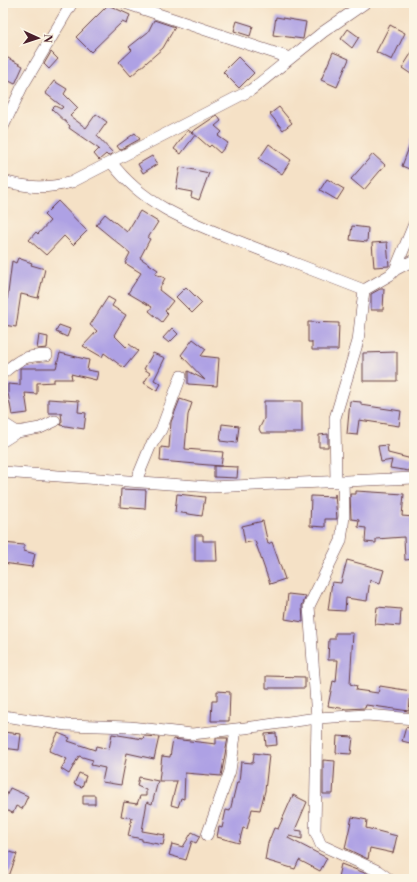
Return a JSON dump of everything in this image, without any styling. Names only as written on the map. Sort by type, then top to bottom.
[{"type":"street","points":[[3,127],[22,87],[72,3]]},
{"type":"street","points":[[125,3],[290,58]]},
{"type":"street","points":[[3,181],[28,187],[50,188],[72,182],[251,90],[290,58],[365,3]]},
{"type":"street","points":[[111,162],[124,180],[146,198],[180,218],[364,290]]},
{"type":"street","points":[[395,270],[414,224]]},
{"type":"street","points":[[364,290],[390,275],[395,270],[414,260]]},
{"type":"street","points":[[364,290],[358,341],[335,418],[344,516],[342,541],[309,606],[317,718],[315,831],[321,845],[378,871],[389,879]]},
{"type":"street","points":[[3,373],[19,360],[27,356],[47,355]]},
{"type":"street","points":[[136,482],[150,447],[161,430],[181,376]]},
{"type":"street","points":[[3,441],[17,432],[40,428],[55,421]]},
{"type":"street","points":[[3,423],[17,432]]},
{"type":"street","points":[[3,472],[211,487],[414,478]]},
{"type":"street","points":[[3,716],[66,725],[130,727],[192,734],[317,718],[367,715],[414,719]]},
{"type":"street","points":[[207,835],[230,771],[236,729]]},
{"type":"building","points":[[108,5],[130,15],[127,24],[122,22],[91,52],[76,37]]},
{"type":"building","points":[[276,17],[306,22],[303,39],[273,35]]},
{"type":"building","points":[[154,20],[175,27],[163,48],[131,76],[119,62],[132,50],[129,47],[148,32]]},
{"type":"building","points":[[237,21],[253,26],[250,36],[234,31]]},
{"type":"building","points":[[390,25],[405,33],[392,60],[376,52]]},
{"type":"building","points":[[348,29],[359,37],[352,48],[341,39]]},
{"type":"building","points":[[414,49],[414,76],[402,68]]},
{"type":"building","points":[[51,52],[58,59],[49,69],[44,64]]},
{"type":"building","points":[[333,52],[349,59],[337,87],[321,80]]},
{"type":"building","points":[[6,57],[23,66],[15,84],[3,78],[3,63]]},
{"type":"building","points":[[238,57],[254,73],[239,88],[223,72]]},
{"type":"building","points":[[54,81],[67,89],[64,94],[78,108],[70,116],[86,128],[96,114],[107,122],[97,136],[113,153],[108,156],[106,154],[99,160],[94,154],[99,149],[69,128],[70,126],[52,109],[55,106],[61,109],[63,107],[45,93]]},
{"type":"building","points":[[279,107],[292,123],[283,130],[270,114]]},
{"type":"building","points":[[217,115],[221,121],[215,126],[222,132],[218,136],[228,143],[220,153],[211,145],[209,147],[192,132]]},
{"type":"building","points":[[188,130],[195,135],[181,154],[174,149]]},
{"type":"building","points":[[135,133],[140,139],[120,150],[117,146]]},
{"type":"building","points":[[413,137],[414,138],[414,171],[402,166]]},
{"type":"building","points":[[269,144],[291,160],[282,174],[259,159]]},
{"type":"building","points":[[373,154],[385,165],[364,190],[351,179]]},
{"type":"building","points":[[152,156],[157,164],[143,173],[138,164]]},
{"type":"building","points":[[180,167],[209,173],[199,200],[191,197],[192,192],[176,189]]},
{"type":"building","points":[[327,179],[344,189],[337,200],[320,190]]},
{"type":"building","points":[[58,201],[87,231],[73,245],[64,236],[46,255],[29,240],[36,232],[38,234],[50,221],[44,215]]},
{"type":"building","points":[[140,211],[158,222],[148,238],[150,239],[140,258],[158,270],[155,274],[165,278],[159,290],[173,301],[165,311],[168,314],[162,322],[149,311],[152,307],[128,293],[141,273],[125,263],[130,253],[96,225],[105,214],[127,232]]},
{"type":"building","points":[[352,226],[368,228],[367,242],[350,240]]},
{"type":"building","points":[[387,242],[389,266],[374,267],[372,243]]},
{"type":"building","points":[[18,258],[32,263],[31,265],[45,269],[38,298],[21,294],[16,327],[4,325],[12,261],[16,263]]},
{"type":"building","points":[[186,287],[202,303],[192,313],[176,297]]},
{"type":"building","points":[[380,289],[384,289],[383,310],[371,310],[371,294]]},
{"type":"building","points":[[108,297],[115,301],[112,306],[126,315],[114,335],[126,347],[129,344],[138,351],[124,368],[104,353],[102,357],[83,346],[97,331],[90,325]]},
{"type":"building","points":[[308,322],[339,323],[338,350],[312,350],[312,342],[308,342]]},
{"type":"building","points":[[59,325],[70,329],[67,337],[56,332]]},
{"type":"building","points":[[172,328],[178,334],[169,343],[163,338]]},
{"type":"building","points":[[39,335],[48,337],[47,348],[37,349]]},
{"type":"building","points":[[193,339],[206,349],[201,356],[219,358],[217,386],[188,384],[188,371],[205,380],[181,355]]},
{"type":"building","points":[[397,352],[397,381],[363,381],[363,353]]},
{"type":"building","points":[[60,353],[89,360],[87,370],[98,372],[96,380],[71,374],[72,379],[54,379],[54,382],[37,383],[37,394],[25,393],[28,413],[12,415],[8,384],[20,385],[20,368],[56,368]]},
{"type":"building","points":[[153,353],[165,358],[154,380],[161,384],[157,391],[144,383],[150,373],[144,369]]},
{"type":"building","points":[[48,399],[79,401],[78,412],[86,413],[84,429],[60,425],[62,421],[61,413],[48,413]]},
{"type":"building","points":[[180,399],[192,403],[188,415],[185,449],[223,452],[221,466],[160,461],[161,447],[169,448],[171,422]]},
{"type":"building","points":[[264,401],[302,401],[302,433],[261,433],[259,429],[264,419]]},
{"type":"building","points":[[350,401],[361,402],[361,405],[401,411],[399,426],[359,420],[357,435],[347,434]]},
{"type":"building","points":[[222,424],[239,426],[237,443],[220,441]]},
{"type":"building","points":[[328,434],[328,447],[319,447],[319,435]]},
{"type":"building","points":[[387,445],[388,453],[412,459],[409,471],[390,468],[392,460],[381,462],[378,446]]},
{"type":"building","points":[[214,466],[238,467],[237,478],[214,477]]},
{"type":"building","points":[[121,489],[146,490],[145,509],[120,507]]},
{"type":"building","points":[[356,491],[404,494],[402,516],[414,517],[414,559],[405,560],[404,537],[376,539],[376,543],[365,542],[366,528],[358,527],[359,520],[351,519],[350,494],[356,494]]},
{"type":"building","points":[[177,494],[205,497],[202,516],[175,512]]},
{"type":"building","points":[[335,494],[337,519],[325,519],[325,527],[310,526],[311,496],[335,497]]},
{"type":"building","points":[[263,521],[268,544],[272,542],[285,579],[270,584],[255,541],[245,543],[242,526]]},
{"type":"building","points":[[195,535],[203,535],[203,541],[216,541],[217,561],[195,561]]},
{"type":"building","points":[[3,543],[24,545],[24,551],[35,554],[32,567],[3,563]]},
{"type":"building","points":[[347,560],[384,570],[380,583],[370,580],[367,601],[346,598],[345,611],[328,610],[332,582],[341,583]]},
{"type":"building","points":[[288,594],[306,596],[302,606],[303,622],[285,619]]},
{"type":"building","points":[[377,607],[401,609],[400,626],[375,624]]},
{"type":"building","points":[[335,633],[353,633],[350,684],[357,686],[356,690],[378,693],[380,686],[411,691],[409,711],[366,705],[365,708],[346,709],[328,706],[333,681],[336,682],[338,660],[328,660],[329,639],[335,639]]},
{"type":"building","points":[[266,676],[305,677],[305,688],[266,688]]},
{"type":"building","points":[[217,691],[230,692],[229,721],[211,721],[212,701],[217,701]]},
{"type":"building","points":[[406,727],[414,729],[414,744],[402,741]]},
{"type":"building","points":[[3,732],[21,734],[19,750],[3,748]]},
{"type":"building","points":[[58,733],[70,738],[68,741],[95,750],[96,746],[109,749],[112,734],[143,739],[144,736],[159,737],[154,759],[127,753],[121,785],[102,782],[105,768],[91,765],[93,760],[79,756],[69,774],[61,769],[67,759],[49,751]]},
{"type":"building","points":[[276,733],[277,745],[266,746],[265,734]]},
{"type":"building","points":[[337,736],[353,737],[351,754],[336,753]]},
{"type":"building","points":[[216,738],[228,738],[221,776],[185,773],[184,799],[181,798],[178,807],[171,805],[177,781],[159,781],[162,756],[170,757],[173,739],[216,744]]},
{"type":"building","points":[[254,753],[269,755],[265,791],[260,810],[252,809],[247,829],[243,828],[239,843],[217,837],[219,827],[222,828],[226,810],[230,811],[237,782],[239,782],[241,762],[253,763]]},
{"type":"building","points":[[323,760],[335,761],[333,794],[323,794]]},
{"type":"building","points":[[79,773],[86,776],[82,787],[74,784]]},
{"type":"building","points":[[139,777],[158,781],[152,804],[147,802],[142,831],[165,835],[163,845],[142,841],[142,839],[128,836],[132,818],[121,816],[124,802],[137,804],[140,796],[146,796],[146,790],[137,786]]},
{"type":"building","points":[[10,788],[28,796],[22,809],[16,806],[13,813],[3,809],[4,801]]},
{"type":"building","points":[[83,795],[95,795],[95,804],[83,804]]},
{"type":"building","points":[[293,795],[307,802],[295,830],[302,831],[302,839],[289,836],[288,838],[327,858],[320,871],[299,860],[295,869],[265,860],[268,843],[274,828],[278,829]]},
{"type":"building","points":[[352,817],[367,820],[366,828],[397,836],[393,853],[370,848],[368,859],[345,848]]},
{"type":"building","points":[[192,832],[200,836],[196,843],[192,841],[186,860],[169,855],[172,844],[183,847]]},
{"type":"building","points":[[3,850],[17,854],[8,879],[3,879]]},
{"type":"building","points":[[341,864],[370,875],[369,879],[347,879],[338,877]]}]
